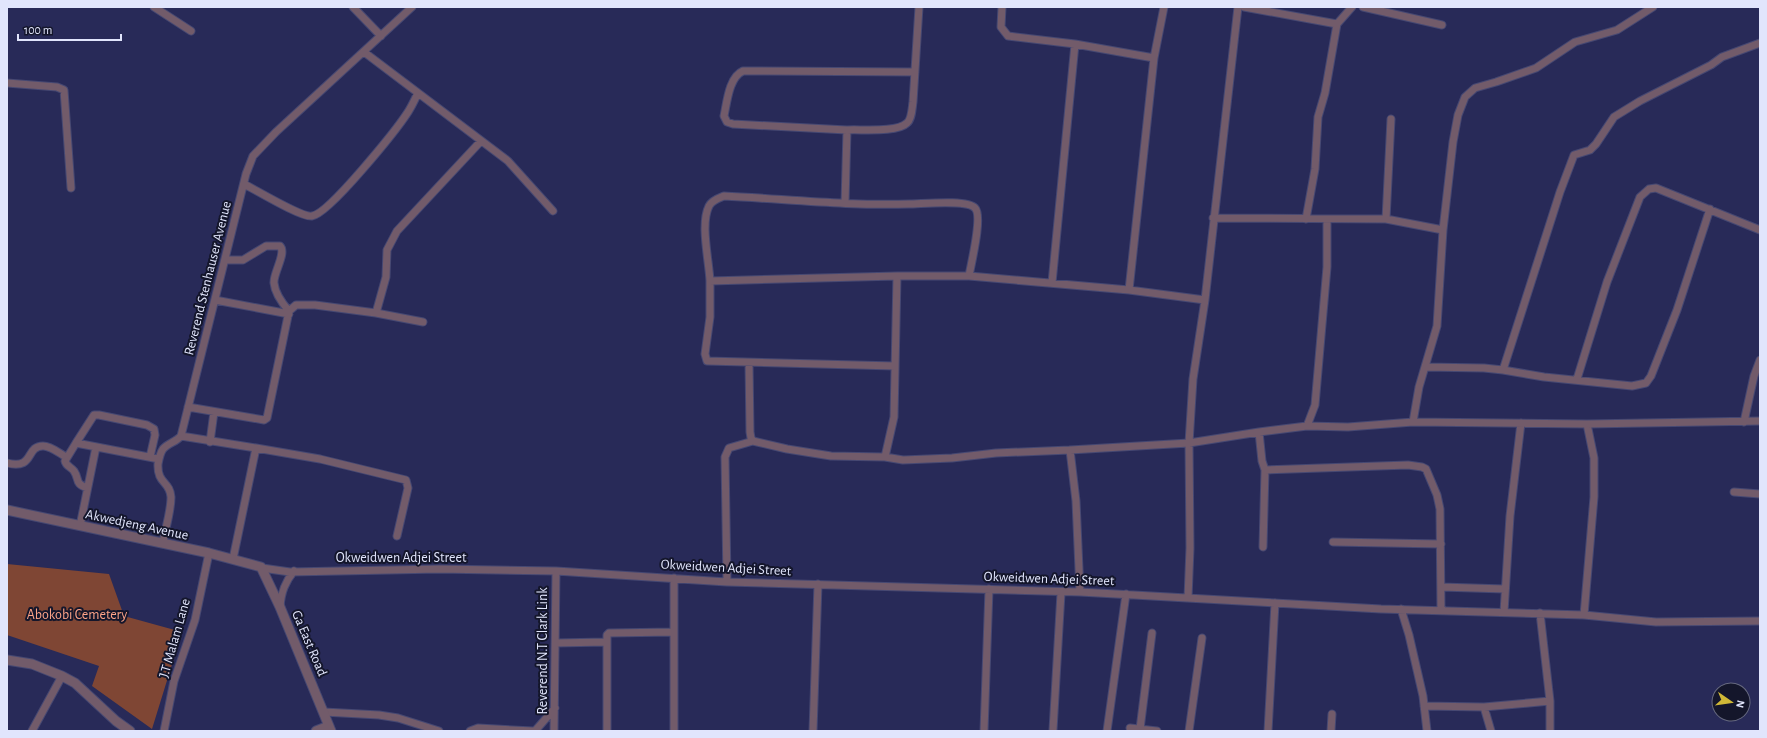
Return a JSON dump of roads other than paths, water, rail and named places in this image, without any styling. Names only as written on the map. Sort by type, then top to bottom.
[{"type":"street","points":[[154,7],[191,31]]},
{"type":"street","points":[[353,7],[381,36]]},
{"type":"street","name":"Reverend Stenhauser Avenue","points":[[181,436],[244,184],[253,156],[309,101],[412,7]]},
{"type":"street","points":[[915,72],[743,71],[738,73],[733,81],[724,116],[728,122],[733,124],[847,130],[893,129],[901,127],[908,123],[913,102],[915,72],[919,7]]},
{"type":"street","points":[[1002,7],[1000,28],[1008,36],[1075,44],[1154,58]]},
{"type":"street","points":[[1129,290],[1154,58],[1164,7]]},
{"type":"street","points":[[1188,598],[1190,548],[1189,443],[1193,379],[1205,300],[1213,218],[1238,7]]},
{"type":"street","points":[[1244,7],[1337,24]]},
{"type":"street","points":[[1306,219],[1315,169],[1318,117],[1325,93],[1337,24],[1352,7]]},
{"type":"street","points":[[1363,7],[1442,25]]},
{"type":"street","points":[[1413,422],[1419,387],[1426,367],[1436,326],[1443,230],[1453,142],[1458,115],[1465,97],[1475,88],[1536,68],[1574,42],[1617,30],[1653,7]]},
{"type":"street","points":[[1502,370],[1560,192],[1574,155],[1590,150],[1614,117],[1640,101],[1711,65],[1722,57],[1760,42]]},
{"type":"street","points":[[1052,283],[1075,44]]},
{"type":"street","points":[[364,52],[508,161],[553,211]]},
{"type":"street","points":[[7,83],[57,87],[64,90],[71,188]]},
{"type":"street","points":[[244,184],[301,213],[311,217],[318,215],[377,153],[409,111],[418,93]]},
{"type":"street","points":[[1386,219],[1391,120]]},
{"type":"street","points":[[845,203],[847,130]]},
{"type":"street","points":[[376,313],[386,277],[387,250],[394,235],[481,141]]},
{"type":"street","points":[[1577,380],[1608,282],[1640,197],[1648,189],[1656,188],[1760,230]]},
{"type":"street","points":[[896,366],[709,362],[706,360],[705,354],[710,317],[710,281],[705,235],[709,205],[715,200],[724,196],[896,205],[956,203],[974,206],[977,214],[977,231],[969,276]]},
{"type":"street","points":[[1426,367],[1484,368],[1544,377],[1632,386],[1646,383],[1651,376],[1677,310],[1710,209]]},
{"type":"street","points":[[1213,218],[1386,219],[1443,230]]},
{"type":"street","points":[[1306,426],[1315,405],[1327,267],[1327,219]]},
{"type":"street","points":[[225,260],[243,260],[266,246],[280,246],[282,251],[274,283],[280,300],[289,313]]},
{"type":"street","points":[[710,281],[897,276],[969,276],[1129,290],[1205,300]]},
{"type":"street","points":[[886,457],[894,417],[897,276]]},
{"type":"street","points":[[215,300],[289,313]]},
{"type":"street","points":[[188,408],[264,420],[267,418],[289,313],[296,305],[305,304],[376,313],[423,322]]},
{"type":"street","points":[[1744,422],[1754,376],[1760,360]]},
{"type":"street","points":[[748,363],[750,432],[753,441]]},
{"type":"street","points":[[210,442],[214,412]]},
{"type":"street","points":[[87,488],[80,486],[77,482],[75,472],[66,464],[65,461],[66,456],[94,415],[147,425],[154,429],[155,435],[150,457]]},
{"type":"street","points":[[727,582],[725,457],[729,448],[753,441],[787,449],[831,456],[886,457],[903,460],[952,458],[996,453],[1189,443],[1306,426],[1348,426],[1413,422],[1587,424],[1760,421]]},
{"type":"street","points":[[1504,612],[1510,516],[1521,423]]},
{"type":"street","points":[[1584,615],[1594,497],[1594,458],[1587,424]]},
{"type":"street","points":[[1259,432],[1262,461],[1265,470],[1263,547]]},
{"type":"street","points":[[163,544],[171,504],[171,494],[168,486],[158,473],[159,459],[163,450],[181,436],[320,459],[406,480],[408,488],[397,536]]},
{"type":"street","points":[[76,443],[159,459]]},
{"type":"street","points":[[7,463],[18,465],[23,464],[37,447],[44,446],[66,456]]},
{"type":"street","points":[[80,526],[96,447]]},
{"type":"street","points":[[234,559],[256,448]]},
{"type":"street","points":[[1070,450],[1076,501],[1080,592]]},
{"type":"street","points":[[1265,470],[1408,465],[1422,467],[1429,473],[1437,495],[1440,509],[1441,610]]},
{"type":"street","points":[[1734,492],[1760,494]]},
{"type":"street","name":"Akwedjeng Avenue","points":[[7,510],[209,553],[262,567]]},
{"type":"street","points":[[1333,542],[1441,544]]},
{"type":"street","name":"J.T Malam Lane","points":[[164,731],[174,681],[195,620],[209,553]]},
{"type":"street","name":"Okweidwen Adjei Street","points":[[262,567],[294,571],[439,569],[556,571],[727,582],[989,589],[1061,593],[1080,592],[1401,609],[1584,615],[1656,622],[1760,621]]},
{"type":"street","name":"Ga East Road","points":[[262,567],[330,729]]},
{"type":"street","points":[[280,607],[283,589],[287,580],[294,571]]},
{"type":"street","name":"Reverend N.T Clark Link","points":[[554,731],[556,571]]},
{"type":"street","points":[[674,578],[674,731]]},
{"type":"street","points":[[812,731],[818,584]]},
{"type":"street","points":[[1441,587],[1505,588]]},
{"type":"street","points":[[984,731],[989,589]]},
{"type":"street","points":[[1053,730],[1061,593]]},
{"type":"street","points":[[1107,731],[1126,594]]},
{"type":"street","points":[[1268,731],[1275,603]]},
{"type":"street","points":[[1401,609],[1409,635],[1424,706],[1427,731]]},
{"type":"street","points":[[1540,613],[1550,701],[1550,731]]},
{"type":"street","points":[[607,731],[606,637],[609,633],[673,632]]},
{"type":"street","points":[[1140,729],[1152,633]]},
{"type":"street","points":[[1189,731],[1202,638]]},
{"type":"street","points":[[555,643],[606,642]]},
{"type":"street","points":[[7,660],[32,664],[75,683],[116,721],[130,731]]},
{"type":"street","points":[[32,731],[62,676]]},
{"type":"street","points":[[1424,706],[1484,707],[1550,701]]},
{"type":"street","points":[[1484,707],[1491,731]]},
{"type":"street","points":[[470,731],[478,728],[534,731],[555,708]]},
{"type":"street","points":[[324,712],[379,715],[398,718],[439,731]]},
{"type":"street","points":[[1331,731],[1332,714]]},
{"type":"street","points":[[1130,728],[1157,731]]},
{"type":"street","points":[[316,731],[330,729]]},
{"type":"park label","name":"Abokobi Cemetery","points":[[77,614]]}]
